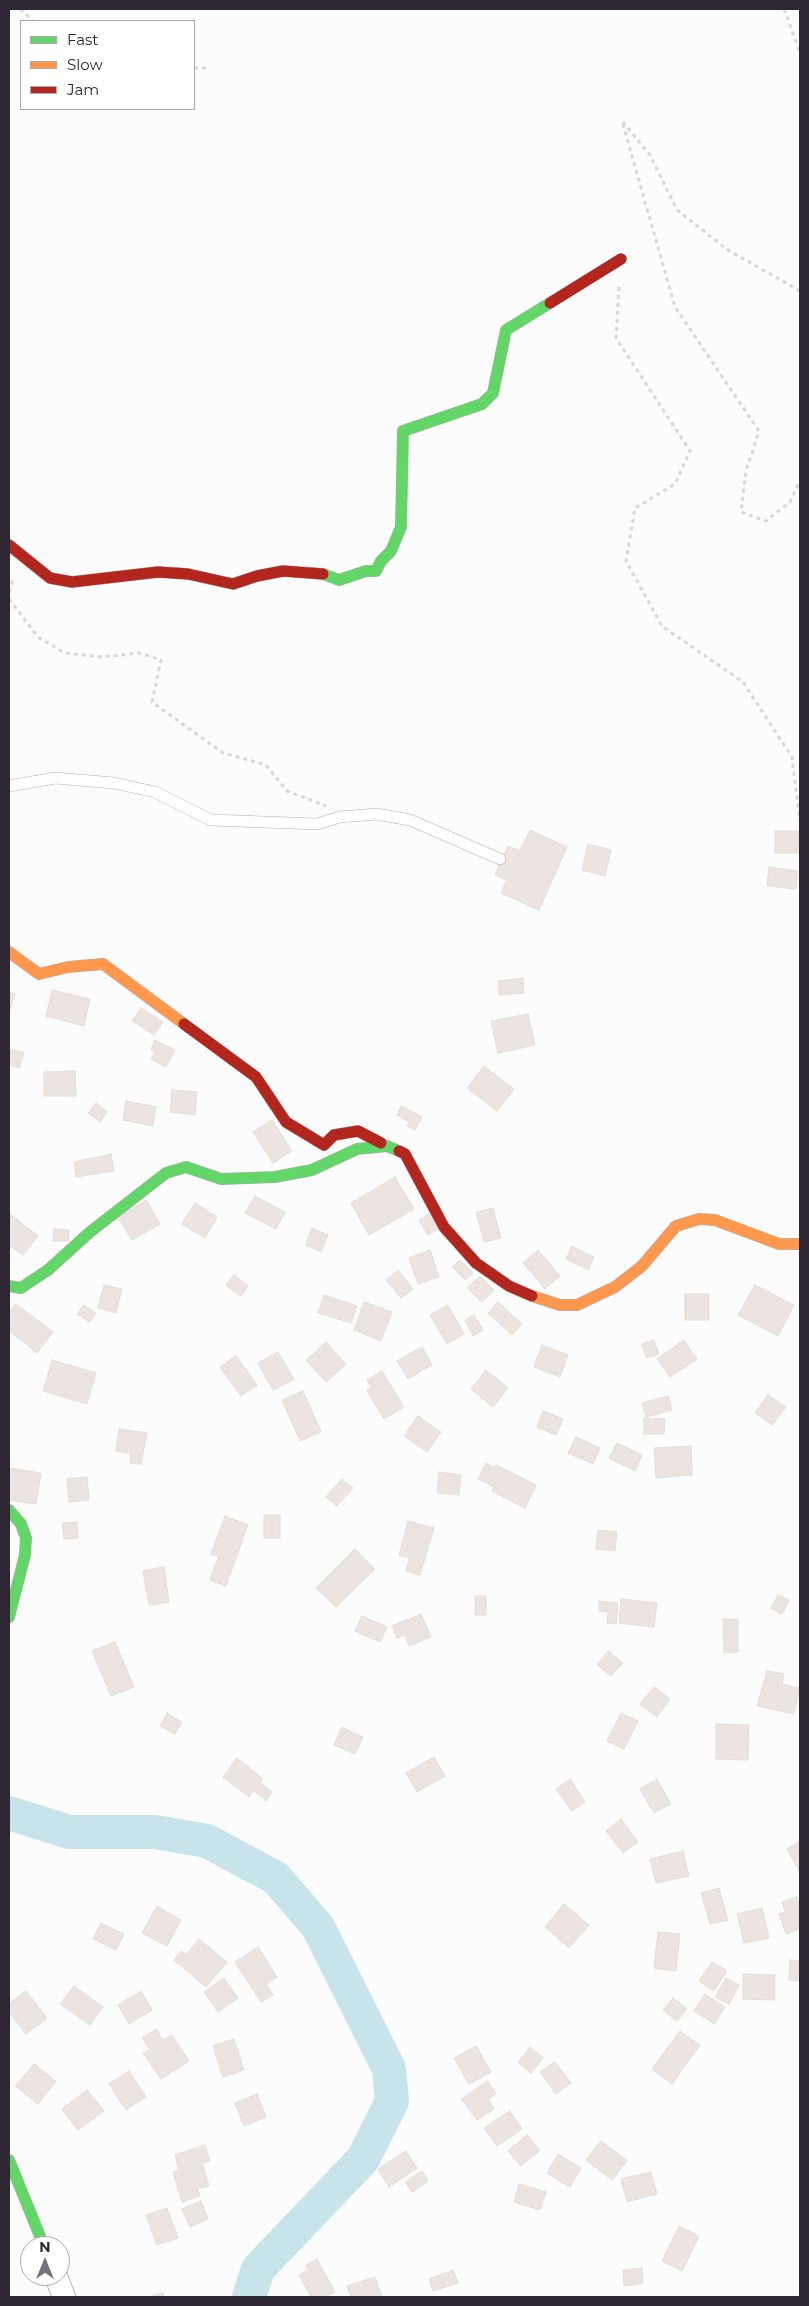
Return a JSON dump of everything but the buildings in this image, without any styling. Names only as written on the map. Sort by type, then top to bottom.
[{"type":"street","points":[[9,545],[50,578],[72,582],[158,572],[188,574],[232,584],[257,576],[283,571],[326,574],[339,580],[366,571],[376,571],[382,560],[391,551],[401,527],[403,483],[400,467],[403,430],[482,404],[493,393],[506,330],[621,259]]},
{"type":"street","points":[[9,952],[39,974],[68,967],[103,964],[256,1078],[286,1122],[324,1145],[334,1135],[358,1131],[404,1154],[444,1227],[476,1263],[509,1286],[542,1301],[560,1305],[577,1304],[615,1287],[642,1266],[676,1226],[699,1219],[715,1220],[779,1244],[800,1244]]},
{"type":"street","points":[[9,1286],[21,1288],[48,1270],[97,1226],[166,1173],[186,1167],[221,1178],[275,1177],[312,1170],[357,1149],[387,1146]]},
{"type":"street","points":[[9,1510],[21,1524],[26,1538],[25,1555],[9,1616]]},
{"type":"street","points":[[9,2160],[40,2236]]},
{"type":"lane","points":[[9,786],[55,778],[114,783],[156,792],[211,820],[317,824],[340,817],[377,814],[410,820],[500,859]]},
{"type":"path","points":[[20,9],[33,20]]},
{"type":"path","points":[[784,9],[800,52]]},
{"type":"path","points":[[195,68],[207,68]]},
{"type":"path","points":[[800,291],[728,250],[677,210],[650,155],[622,121],[675,307],[759,431],[746,471],[741,512],[766,522],[790,502],[800,480]]},
{"type":"path","points":[[621,259],[616,338],[690,451],[675,484],[635,508],[626,561],[662,626],[743,682],[792,757],[800,822]]},
{"type":"path","points":[[9,600],[38,637],[65,653],[102,657],[140,653],[161,660],[152,702],[223,753],[266,765],[287,791],[342,813],[340,817]]},
{"type":"waterway","points":[[9,1813],[69,1832],[155,1832],[207,1841],[276,1878],[318,1927],[389,2069],[392,2101],[363,2159],[258,2269],[249,2297]]},
{"type":"traffic: fast","points":[[323,574],[339,580],[366,571],[376,571],[381,561],[391,551],[401,527],[403,431],[482,404],[493,393],[506,330],[550,303]]},
{"type":"traffic: fast","points":[[9,1286],[21,1288],[48,1270],[90,1232],[166,1173],[186,1167],[221,1179],[275,1177],[312,1170],[357,1149],[387,1146],[399,1151]]},
{"type":"traffic: fast","points":[[9,1510],[21,1524],[26,1538],[25,1555],[9,1617]]},
{"type":"traffic: fast","points":[[9,2160],[40,2236]]},
{"type":"traffic: slow","points":[[9,952],[39,974],[68,967],[103,964],[184,1024]]},
{"type":"traffic: slow","points":[[532,1296],[560,1305],[577,1305],[615,1287],[642,1266],[676,1226],[699,1219],[715,1220],[779,1244],[800,1244]]},
{"type":"traffic: jam","points":[[550,303],[621,259]]},
{"type":"traffic: jam","points":[[9,545],[50,578],[72,582],[158,572],[188,574],[233,584],[257,576],[283,571],[323,574]]},
{"type":"traffic: jam","points":[[184,1024],[256,1077],[286,1122],[324,1145],[334,1135],[358,1131],[381,1143]]},
{"type":"traffic: jam","points":[[399,1151],[405,1154],[444,1227],[476,1263],[509,1286],[532,1296]]}]
